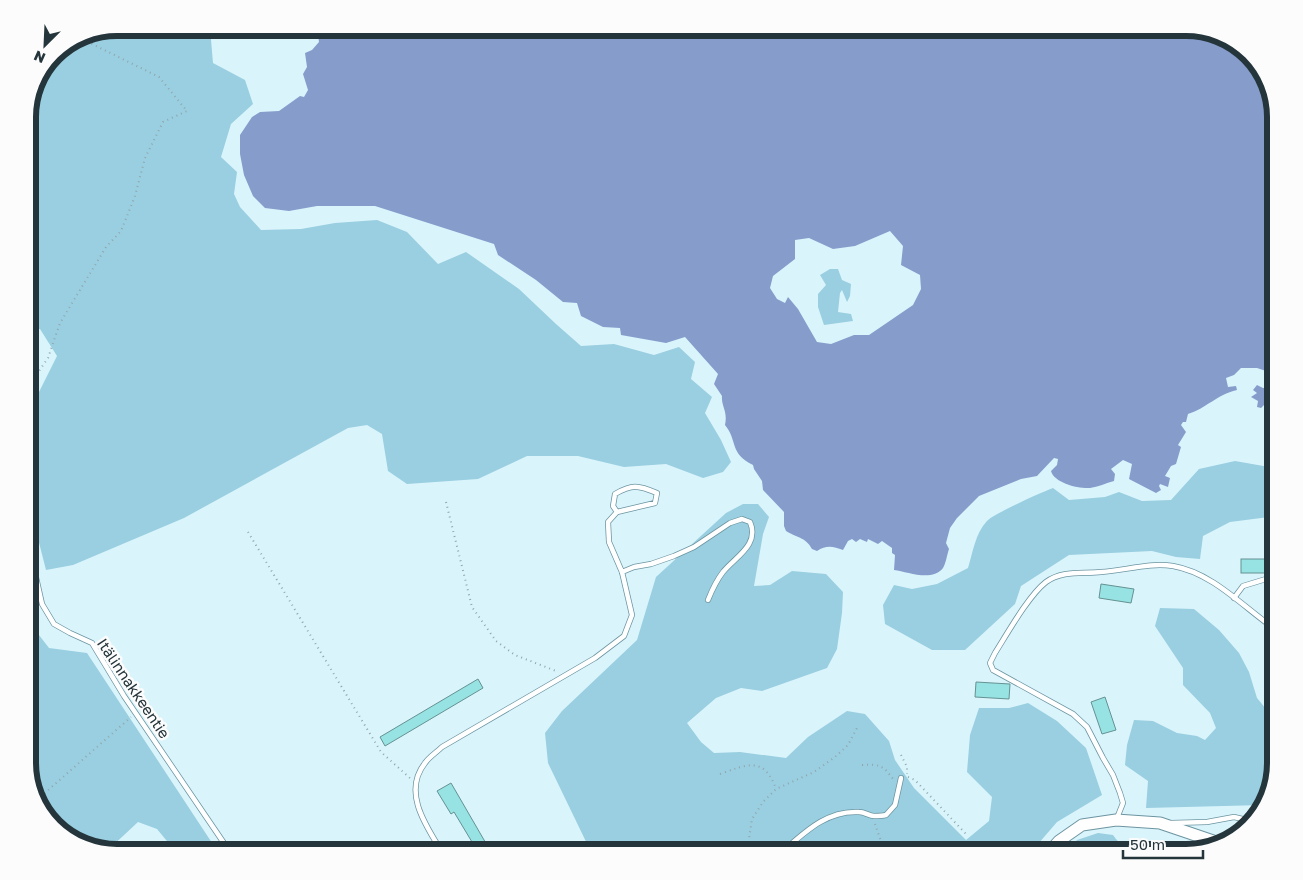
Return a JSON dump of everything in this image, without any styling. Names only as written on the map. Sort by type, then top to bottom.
[{"type":"street","points":[[1056,844],[1082,825],[1116,820],[1160,823],[1210,840]]},
{"type":"lane","points":[[438,844],[420,812],[415,796],[414,782],[425,762],[442,747],[595,658],[624,636],[632,616],[622,572],[609,542],[608,522],[617,512],[655,504],[657,492],[628,486],[615,494],[613,506],[617,512]]},
{"type":"lane","points":[[622,572],[634,566],[651,564],[674,556],[694,547],[736,521],[742,519],[750,522],[753,530],[750,544],[714,583],[708,600]]},
{"type":"lane","points":[[1116,820],[1123,803],[1120,793],[1113,775],[1087,727],[1073,714],[993,670],[990,663],[1032,598],[1046,582],[1062,574],[1119,571],[1146,566],[1172,566],[1196,573],[1229,592],[1267,623]]},
{"type":"lane","name":"Itälinnakkeentie","points":[[36,577],[42,604],[54,624],[92,643],[136,713],[225,844]]},
{"type":"lane","points":[[1234,598],[1243,586],[1266,579]]},
{"type":"lane","points":[[791,844],[827,817],[861,812],[873,816],[886,815],[895,805],[901,778]]},
{"type":"lane","points":[[1160,823],[1207,822],[1234,817],[1244,819]]},
{"type":"path","points":[[36,375],[48,358],[60,324],[75,298],[106,246],[121,231],[135,196],[145,158],[163,122],[188,111],[159,77],[88,42]]},
{"type":"path","points":[[446,502],[472,607],[496,641],[515,655],[566,675]]},
{"type":"path","points":[[248,532],[381,752],[414,782]]},
{"type":"path","points":[[43,794],[136,713]]},
{"type":"path","points":[[748,844],[752,820],[763,802],[776,789],[814,772],[835,757],[848,745],[857,728]]},
{"type":"path","points":[[901,755],[907,767],[908,776]]},
{"type":"path","points":[[720,774],[751,764],[763,768],[772,778],[776,789]]},
{"type":"path","points":[[862,765],[877,764],[886,770],[900,789]]},
{"type":"path","points":[[901,778],[908,776],[915,780],[966,834]]},
{"type":"path","points":[[873,816],[876,830],[883,844]]},
{"type":"shaded area","points":[[117,36],[211,36],[213,63],[245,80],[253,104],[231,124],[221,157],[237,172],[234,194],[240,207],[261,230],[301,229],[335,223],[377,220],[407,232],[438,264],[466,252],[519,289],[581,346],[614,344],[654,355],[679,347],[695,362],[691,379],[712,397],[705,413],[731,462],[723,472],[703,478],[666,464],[624,467],[578,456],[527,456],[478,479],[407,484],[388,471],[382,434],[367,425],[348,428],[184,518],[73,565],[46,570],[36,531],[36,395],[57,356],[40,329],[36,329],[36,112],[39,96],[45,81],[52,70],[70,70],[70,52],[91,41]]},
{"type":"shaded area","points":[[318,36],[1186,36],[1212,41],[1231,50],[1247,64],[1261,86],[1266,106],[1267,371],[1257,368],[1241,368],[1234,375],[1226,378],[1228,387],[1236,386],[1237,390],[1223,395],[1188,414],[1186,422],[1183,422],[1181,425],[1186,432],[1178,445],[1181,447],[1176,464],[1171,466],[1165,476],[1170,478],[1168,487],[1160,484],[1161,490],[1156,493],[1129,479],[1132,464],[1123,460],[1111,469],[1115,474],[1114,481],[1090,488],[1068,484],[1057,479],[1051,471],[1057,465],[1058,459],[1054,458],[1037,476],[1021,479],[979,496],[957,518],[950,528],[946,543],[949,549],[945,564],[943,568],[933,574],[920,575],[894,570],[895,555],[892,553],[892,548],[882,541],[878,544],[868,539],[867,542],[860,539],[856,542],[852,539],[848,541],[843,550],[830,547],[817,551],[812,549],[804,540],[786,531],[784,512],[763,490],[762,481],[753,465],[740,456],[725,425],[726,416],[722,396],[714,384],[718,374],[685,337],[666,343],[621,335],[620,328],[603,327],[581,316],[577,303],[563,302],[536,280],[498,255],[494,244],[375,206],[317,206],[289,211],[265,208],[253,196],[244,175],[240,154],[240,135],[252,117],[260,112],[279,111],[300,96],[304,97],[308,90],[303,74],[307,67],[305,53],[312,50],[319,42]],"holes":[[[890,231],[903,246],[901,265],[920,275],[921,289],[913,305],[869,335],[854,335],[831,344],[817,342],[798,309],[788,297],[785,303],[777,299],[770,288],[773,276],[795,259],[795,240],[809,238],[833,249],[855,246]]]},
{"type":"shaded area","points":[[830,269],[838,269],[842,280],[851,284],[850,296],[847,302],[842,290],[840,293],[838,312],[851,314],[853,321],[824,325],[818,307],[818,294],[826,285],[820,275]]},
{"type":"shaded area","points":[[1257,385],[1267,388],[1267,405],[1261,408],[1257,407],[1258,401],[1251,397],[1257,393],[1253,390]]},
{"type":"shaded area","points":[[1235,461],[1267,467],[1267,517],[1230,522],[1203,536],[1200,559],[1176,557],[1152,551],[1069,555],[1021,586],[1015,604],[965,650],[932,650],[885,624],[883,605],[894,585],[912,589],[937,584],[968,568],[977,537],[983,526],[998,513],[1053,488],[1069,500],[1105,497],[1119,492],[1142,501],[1171,500],[1199,469]]},
{"type":"shaded area","points":[[743,504],[758,504],[769,517],[763,534],[754,586],[770,585],[792,571],[826,574],[843,592],[842,613],[837,649],[827,668],[762,691],[741,688],[716,698],[687,723],[701,742],[714,753],[740,752],[786,758],[808,737],[847,711],[865,714],[889,741],[895,760],[914,788],[966,840],[989,821],[992,797],[967,772],[970,735],[979,708],[1009,708],[1028,703],[1057,721],[1086,748],[1102,795],[1057,822],[1038,844],[587,844],[548,763],[545,733],[562,711],[637,640],[656,577],[726,513]]},
{"type":"shaded area","points":[[1160,608],[1194,609],[1219,630],[1239,653],[1249,672],[1257,698],[1267,710],[1267,763],[1265,779],[1255,805],[1146,808],[1148,781],[1125,765],[1127,745],[1134,720],[1153,721],[1177,733],[1197,736],[1205,740],[1216,728],[1210,713],[1183,685],[1183,668],[1155,626]]},
{"type":"shaded area","points":[[36,631],[49,648],[87,653],[213,844],[169,844],[157,829],[138,822],[115,844],[101,842],[72,830],[56,816],[47,803],[41,789],[36,768]]},
{"type":"shaded area","points":[[1098,833],[1113,835],[1121,844],[1073,844],[1077,840]]},
{"type":"shaded area","points":[[1181,842],[1194,843],[1168,844]]},
{"type":"building","points":[[1241,559],[1267,559],[1267,573],[1241,573]]},
{"type":"building","points":[[1101,584],[1134,589],[1131,603],[1099,598]]},
{"type":"building","points":[[478,679],[483,688],[385,746],[380,737]]},
{"type":"building","points":[[976,682],[1010,684],[1009,699],[975,697]]},
{"type":"building","points":[[1105,697],[1116,730],[1102,734],[1091,702]]},
{"type":"building","points":[[451,783],[486,844],[473,844],[454,812],[451,814],[437,791]]}]
